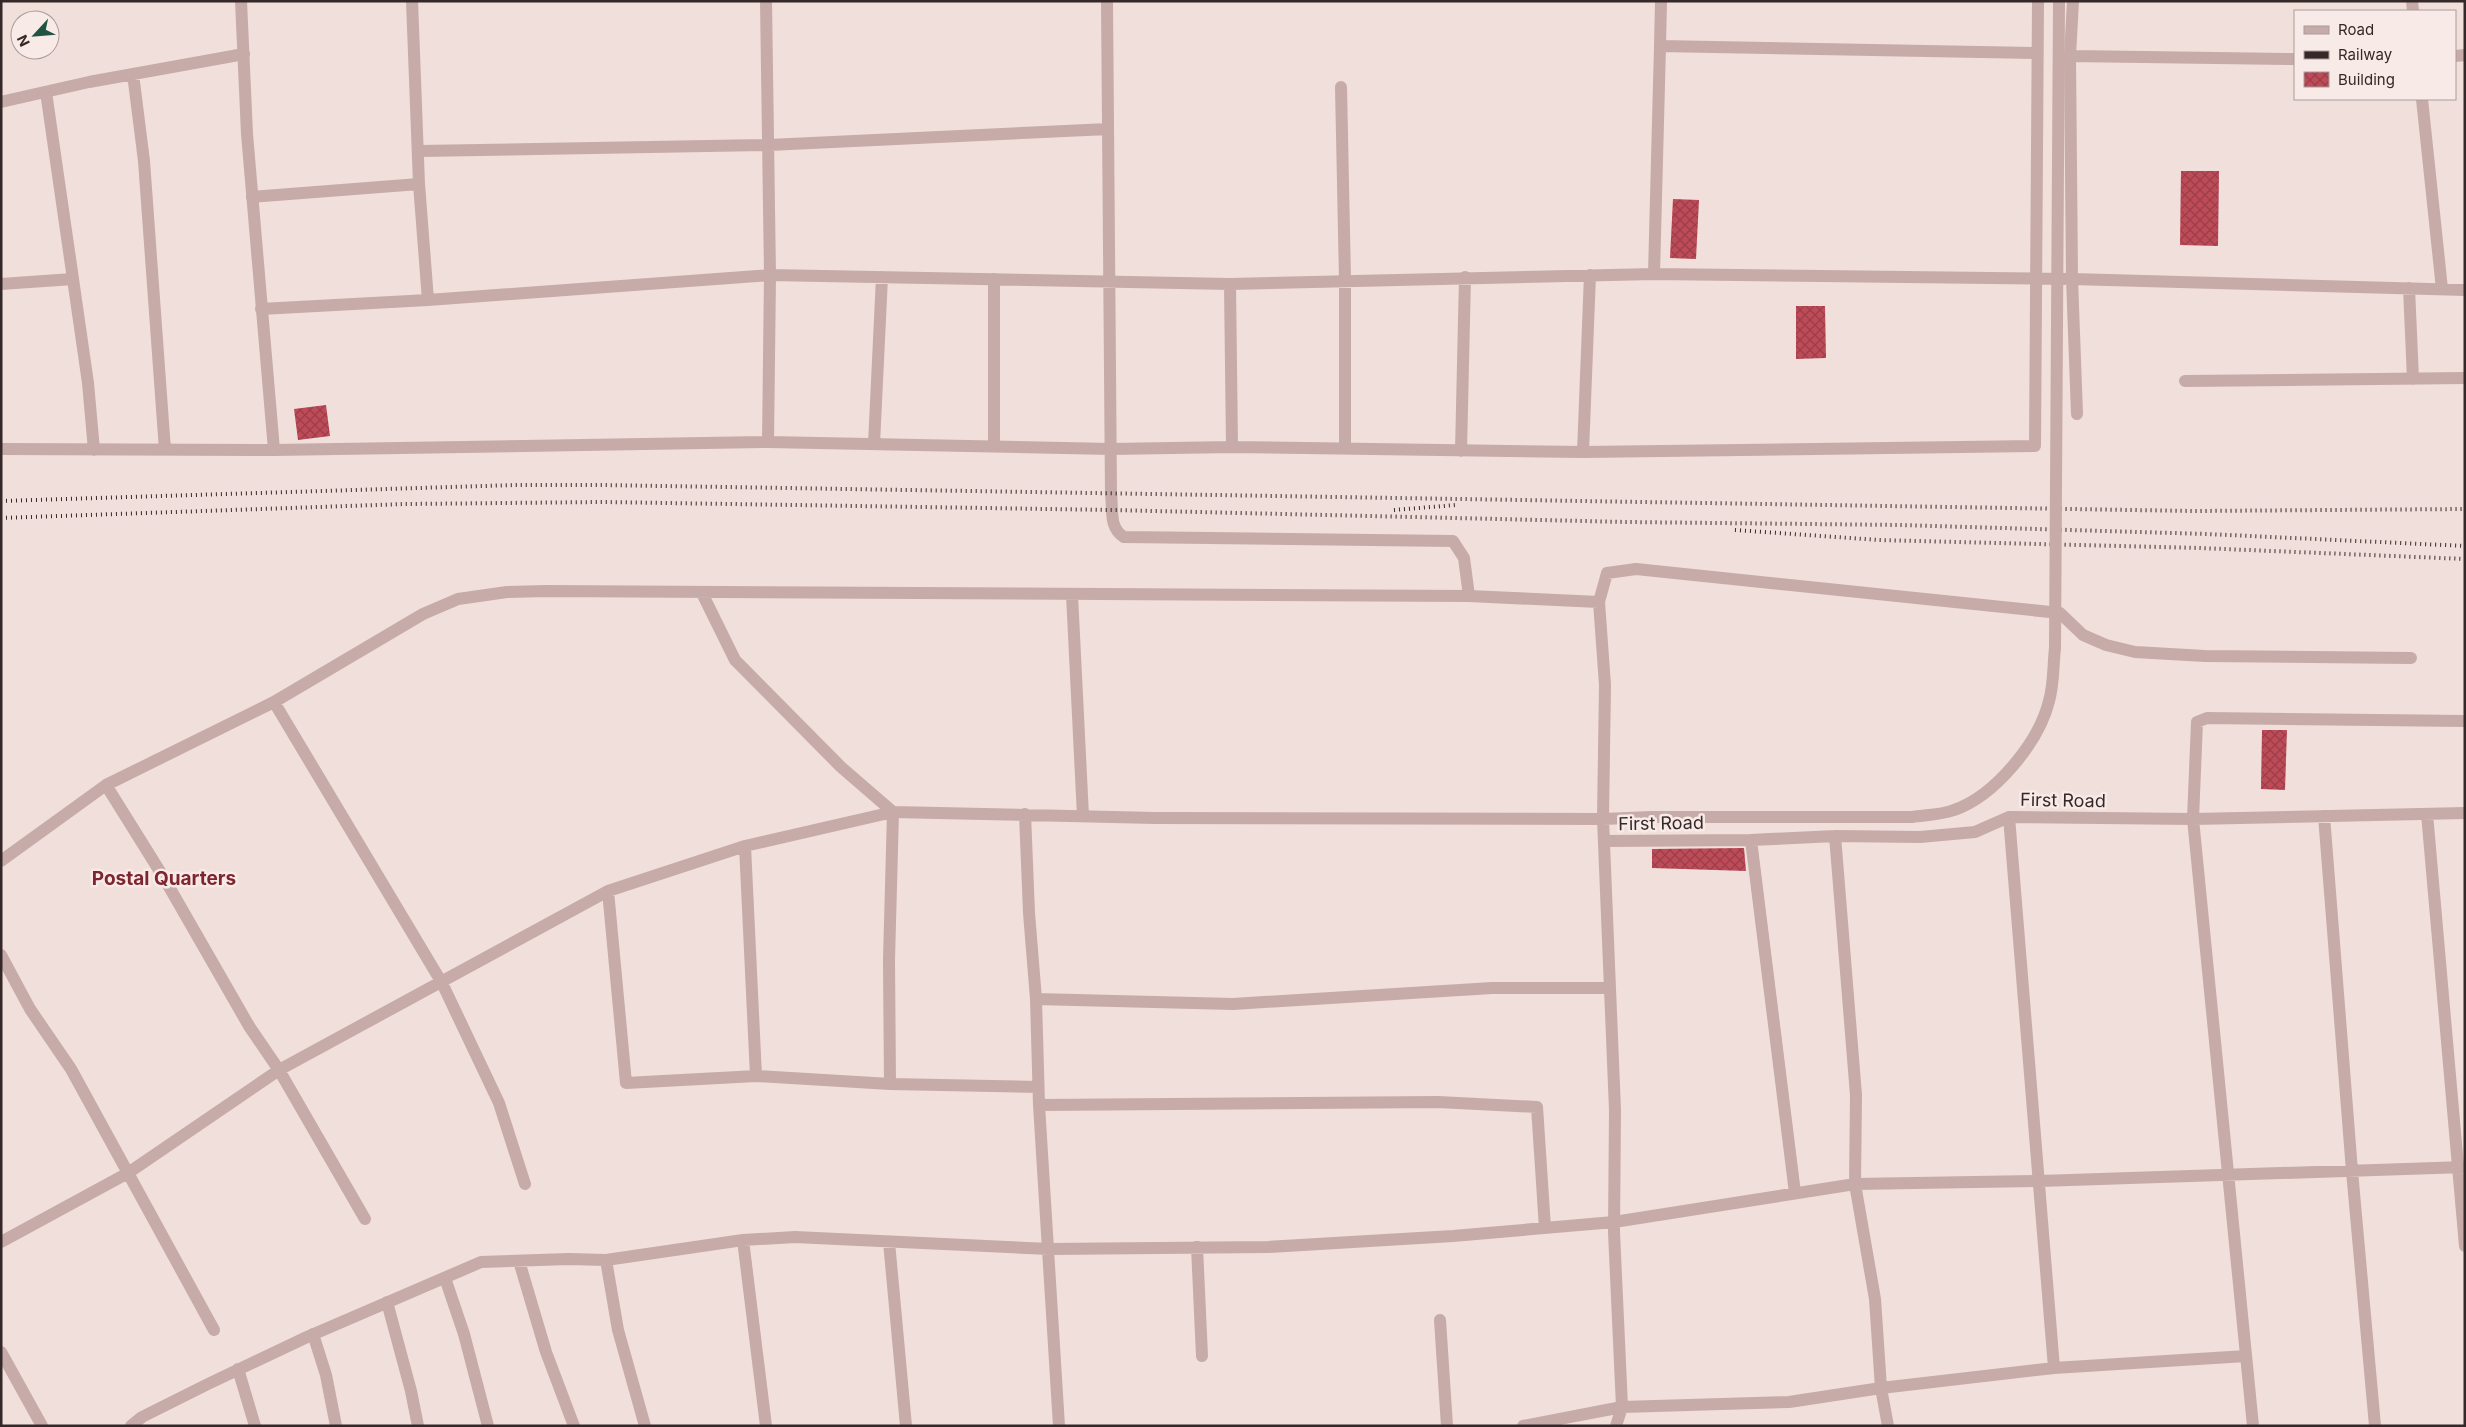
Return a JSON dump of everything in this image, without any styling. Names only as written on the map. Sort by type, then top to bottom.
[{"type":"street","points":[[241,1],[252,197],[274,450]]},
{"type":"street","points":[[412,1],[420,151],[419,184],[428,300]]},
{"type":"street","points":[[766,1],[770,276],[768,442]]},
{"type":"street","points":[[1107,1],[1111,449],[1113,524],[1117,533],[1124,537],[1453,541],[1464,558],[1469,596]]},
{"type":"street","points":[[1654,274],[1661,1]]},
{"type":"street","points":[[1,449],[274,450],[768,442],[994,445],[1111,449],[1232,447],[1583,452],[2035,446],[2036,53],[2038,1]]},
{"type":"street","points":[[1,1242],[128,1173],[279,1070],[608,891],[745,846],[893,812],[1083,816],[1603,819],[1652,817],[1903,817],[1954,810],[1980,796],[2009,772],[2036,732],[2050,701],[2055,648],[2059,1]]},
{"type":"street","points":[[2073,1],[2070,56],[2072,279],[2076,414]]},
{"type":"street","points":[[1660,46],[2036,53]]},
{"type":"street","points":[[1,100],[244,54]]},
{"type":"street","points":[[2070,56],[2294,59]]},
{"type":"street","points":[[133,74],[144,161],[166,450]]},
{"type":"street","points":[[1341,87],[1346,280],[1345,449]]},
{"type":"street","points":[[46,92],[88,383],[94,450]]},
{"type":"street","points":[[2422,100],[2442,289]]},
{"type":"street","points":[[420,151],[769,145],[1108,129]]},
{"type":"street","points":[[252,197],[419,184]]},
{"type":"street","points":[[261,309],[428,300],[770,276],[1230,284],[1654,274],[2072,279],[2465,290]]},
{"type":"street","points":[[1583,452],[1590,276]]},
{"type":"street","points":[[874,444],[882,277]]},
{"type":"street","points":[[1461,451],[1465,277]]},
{"type":"street","points":[[1,284],[73,279]]},
{"type":"street","points":[[994,279],[994,445]]},
{"type":"street","points":[[1230,284],[1232,447]]},
{"type":"street","points":[[2409,288],[2413,378]]},
{"type":"street","points":[[2186,381],[2465,378]]},
{"type":"street","points":[[1616,1426],[1622,1407],[1614,1222],[1615,1110],[1603,819],[1605,685],[1599,602],[1607,574],[1636,569],[2060,613],[2083,635],[2106,645],[2135,652],[2205,656],[2411,658]]},
{"type":"street","points":[[1,861],[106,785],[274,702],[423,614],[458,599],[507,592],[1469,596],[1599,602]]},
{"type":"street","points":[[702,593],[735,660],[842,767],[893,812]]},
{"type":"street","points":[[1072,595],[1083,816]]},
{"type":"street","points":[[274,702],[442,983],[499,1102],[525,1184]]},
{"type":"street","points":[[2253,1426],[2193,819],[2196,728],[2200,719],[2465,721]]},
{"type":"street","points":[[106,785],[164,878],[249,1026],[279,1070],[365,1219]]},
{"type":"street","points":[[890,1084],[889,960],[893,812]]},
{"type":"street","name":"First Road","points":[[1604,841],[1752,840],[1835,836],[1920,837],[1975,832],[2009,817],[2193,819],[2465,813]]},
{"type":"street","points":[[1025,814],[1029,913],[1036,999],[1039,1106],[1059,1426]]},
{"type":"street","points":[[2427,814],[2461,1167],[2465,1246]]},
{"type":"street","points":[[2324,816],[2352,1171],[2375,1426]]},
{"type":"street","points":[[2009,817],[2054,1368]]},
{"type":"street","points":[[1835,836],[1856,1095],[1855,1184],[1875,1299],[1881,1388],[1888,1426]]},
{"type":"street","points":[[1752,840],[1795,1194]]},
{"type":"street","points":[[745,846],[756,1076]]},
{"type":"street","points":[[608,891],[626,1083],[756,1076],[890,1084],[1038,1086]]},
{"type":"street","points":[[1,955],[30,1009],[71,1069],[214,1330]]},
{"type":"street","points":[[1036,999],[1233,1004],[1492,988],[1610,988]]},
{"type":"street","points":[[1039,1106],[1438,1102],[1537,1107],[1545,1228]]},
{"type":"street","points":[[131,1426],[144,1422],[238,1369],[313,1334],[481,1262],[606,1260],[742,1240],[795,1237],[1049,1249],[1278,1246],[1453,1236],[1614,1222],[1855,1184],[2040,1181],[2461,1167]]},
{"type":"street","points":[[742,1240],[766,1426]]},
{"type":"street","points":[[889,1242],[906,1426]]},
{"type":"street","points":[[1197,1247],[1202,1356]]},
{"type":"street","points":[[606,1260],[618,1330],[645,1426]]},
{"type":"street","points":[[519,1261],[546,1352],[574,1426]]},
{"type":"street","points":[[445,1278],[464,1334],[488,1426]]},
{"type":"street","points":[[387,1302],[411,1391],[418,1426]]},
{"type":"street","points":[[1440,1320],[1447,1426]]},
{"type":"street","points":[[313,1334],[326,1375],[336,1426]]},
{"type":"street","points":[[1,1352],[42,1426]]},
{"type":"street","points":[[1523,1426],[1622,1407],[1789,1402],[1881,1388],[2054,1368],[2246,1356]]},
{"type":"street","points":[[238,1369],[255,1426]]},
{"type":"building","points":[[2181,171],[2219,171],[2218,246],[2180,245]]},
{"type":"building","points":[[1673,199],[1699,200],[1696,259],[1670,258]]},
{"type":"building","points":[[1796,306],[1825,306],[1826,358],[1796,359]]},
{"type":"building","points":[[326,405],[330,436],[298,440],[294,409]]},
{"type":"building","points":[[2262,730],[2287,730],[2285,790],[2261,789]]},
{"type":"building","points":[[1744,848],[1746,871],[1652,868],[1652,849]]},
{"type":"railway","points":[[1,501],[515,485],[602,485],[2194,511],[2465,509]]},
{"type":"railway","points":[[1,518],[405,504],[603,502],[1112,510],[1626,522],[1900,525],[2207,534],[2465,546]]},
{"type":"railway","points":[[1394,510],[1456,505]]},
{"type":"railway","points":[[1735,530],[1879,540],[2200,548],[2465,559]]},
{"type":"district","name":"Postal Quarters","points":[[164,878]]}]
